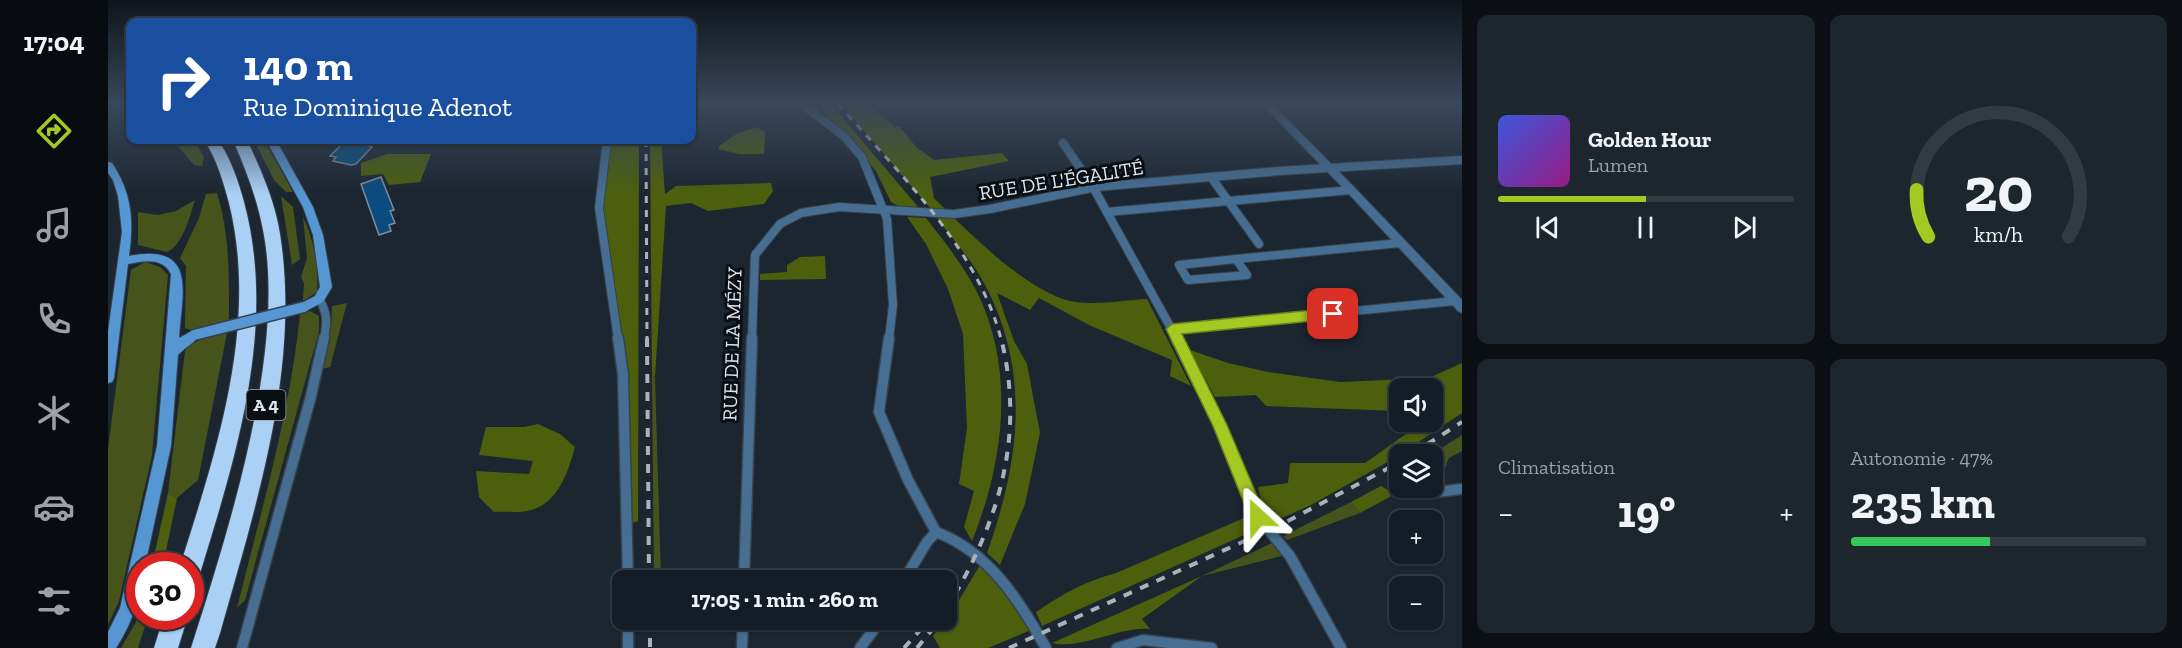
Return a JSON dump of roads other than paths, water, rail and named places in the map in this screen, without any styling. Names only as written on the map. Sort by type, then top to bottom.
[{"type":"highway","name":"A 4","points":[[196,552],[213,495],[236,400],[248,305],[246,243],[240,210],[223,161],[213,144]]},
{"type":"highway","name":"A 4","points":[[203,648],[246,495],[266,409],[275,327],[276,274],[272,230],[255,167],[242,144]]},
{"type":"highway","points":[[166,648],[172,630]]},
{"type":"main road","points":[[173,333],[194,335],[304,307],[320,299],[326,286],[318,235],[308,207],[273,144]]},
{"type":"main road","points":[[108,165],[118,180],[126,213],[124,261],[108,378]]},
{"type":"main road","points":[[108,646],[128,609],[164,446],[173,353],[177,274],[174,267],[154,256],[124,261]]},
{"type":"main road","points":[[173,353],[194,335]]},
{"type":"street","points":[[841,134],[862,157],[887,219],[891,250],[893,305],[879,412],[908,480],[936,531],[963,542],[1007,585],[1046,648]]},
{"type":"street","points":[[1296,134],[1459,304]]},
{"type":"street","points":[[1063,143],[1093,187],[1183,350],[1258,517],[1290,556],[1341,648]]},
{"type":"street","points":[[607,144],[599,208],[623,375],[628,570]]},
{"type":"street","name":"RUE DE L'ÉGALITÉ","points":[[882,210],[957,214],[1093,187],[1327,166],[1462,160]]},
{"type":"street","points":[[1211,177],[1259,244]]},
{"type":"street","points":[[1107,212],[1351,190]]},
{"type":"street","name":"RUE DE LA MÉZY","points":[[744,570],[755,255],[768,235],[798,213],[822,208],[882,210]]},
{"type":"street","points":[[1236,259],[1246,275],[1188,280],[1179,265],[1236,259],[1400,243]]},
{"type":"street","points":[[242,648],[311,396],[327,325],[326,309],[320,299]]},
{"type":"street","points":[[1172,329],[1459,304]]},
{"type":"street","points":[[1443,491],[1462,489]]},
{"type":"street","points":[[910,570],[936,531]]},
{"type":"street","points":[[628,630],[628,648]]},
{"type":"street","points":[[742,648],[743,630]]},
{"type":"street","points":[[860,648],[875,630]]},
{"type":"street","points":[[1117,648],[1143,640],[1212,648]]},
{"type":"railway","points":[[865,134],[910,185],[955,243],[990,306],[1001,339]]},
{"type":"railway","points":[[646,144],[647,339]]},
{"type":"railway","points":[[647,338],[649,570]]},
{"type":"railway","points":[[957,590],[993,513],[1008,445],[1010,411],[1008,375],[1001,338]]},
{"type":"railway","points":[[1428,444],[1462,422]]},
{"type":"railway","points":[[1009,648],[1284,523],[1389,468]]},
{"type":"railway","points":[[650,630],[650,648]]},
{"type":"railway","points":[[904,648],[920,630]]},
{"type":"railway","points":[[917,648],[932,630]]}]
